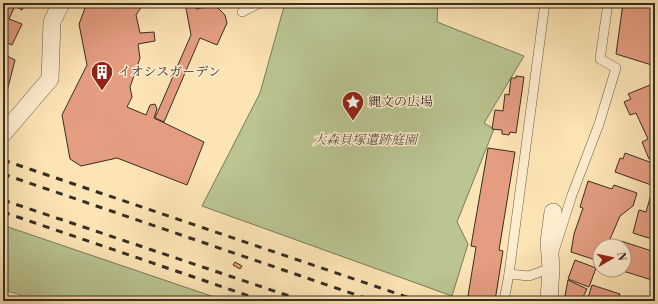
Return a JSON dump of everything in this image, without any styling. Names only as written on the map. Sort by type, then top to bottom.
[{"type":"street","points":[[3,134],[50,79],[52,22],[61,3]]},
{"type":"street","points":[[549,301],[551,268],[549,242],[553,212]]},
{"type":"street","points":[[3,297],[17,301]]},
{"type":"lane","points":[[242,12],[260,3]]},
{"type":"lane","points":[[504,301],[509,274],[545,3]]},
{"type":"lane","points":[[509,274],[529,276],[551,268],[554,252],[572,195],[599,124],[616,68],[600,59],[608,3]]},
{"type":"green space","name":"大森貝塚遺跡庭園","points":[[285,3],[438,3],[437,22],[524,56],[484,123],[494,129],[457,222],[468,244],[452,296],[202,206],[260,93]]},
{"type":"green space","points":[[3,227],[8,227],[226,301],[3,301]]},
{"type":"building","points":[[3,3],[14,8],[9,19],[22,24],[12,45],[3,41]]},
{"type":"building","points":[[9,3],[25,3],[22,10]]},
{"type":"building","name":"イオシスガーデン","points":[[87,3],[144,3],[136,15],[140,33],[154,32],[155,41],[138,44],[140,58],[130,87],[132,97],[127,107],[146,115],[150,105],[155,104],[157,109],[154,118],[204,142],[187,185],[117,158],[81,166],[70,159],[62,115],[87,65],[79,24]]},
{"type":"building","points":[[185,3],[195,3],[196,9],[212,6],[218,8],[225,15],[227,23],[217,45],[200,38],[164,122],[155,118],[191,35]]},
{"type":"building","points":[[623,3],[655,3],[655,66],[616,54]]},
{"type":"building","points":[[3,54],[15,60],[6,95],[3,98]]},
{"type":"building","points":[[516,76],[524,77],[516,133],[510,132],[509,135],[502,134],[502,130],[492,129],[495,110],[503,111],[505,94],[509,95],[511,78],[516,78]]},
{"type":"building","points":[[655,83],[655,156],[649,159],[642,142],[648,139],[636,113],[630,115],[624,102],[631,99],[628,94]]},
{"type":"building","points":[[488,148],[515,152],[499,250],[503,251],[495,301],[468,296],[476,247],[471,246]]},
{"type":"building","points":[[625,153],[655,164],[654,186],[615,172],[620,158],[623,159]]},
{"type":"building","points":[[588,181],[612,189],[614,185],[637,193],[633,206],[620,216],[610,238],[592,238],[592,259],[571,252],[574,234],[583,208],[580,207]]},
{"type":"building","points":[[650,198],[655,199],[655,240],[633,233],[639,210],[646,212]]},
{"type":"building","points":[[632,245],[655,252],[655,281],[632,274]]},
{"type":"building","points":[[575,260],[592,266],[592,278],[589,287],[568,279]]},
{"type":"building","points":[[235,262],[242,266],[240,269],[233,265]]},
{"type":"building","points":[[568,280],[587,289],[581,301],[564,301]]},
{"type":"building","points":[[655,281],[655,290],[652,289]]},
{"type":"building","points":[[592,285],[620,294],[618,301],[587,301]]},
{"type":"railway","points":[[3,160],[419,301]]},
{"type":"railway","points":[[3,174],[374,301]]},
{"type":"railway","points":[[3,200],[304,301]]},
{"type":"railway","points":[[3,212],[264,301]]},
{"type":"place","name":"イオシスガーデン","points":[[102,92]]},
{"type":"place","name":"縄文の広場","points":[[353,122]]}]
